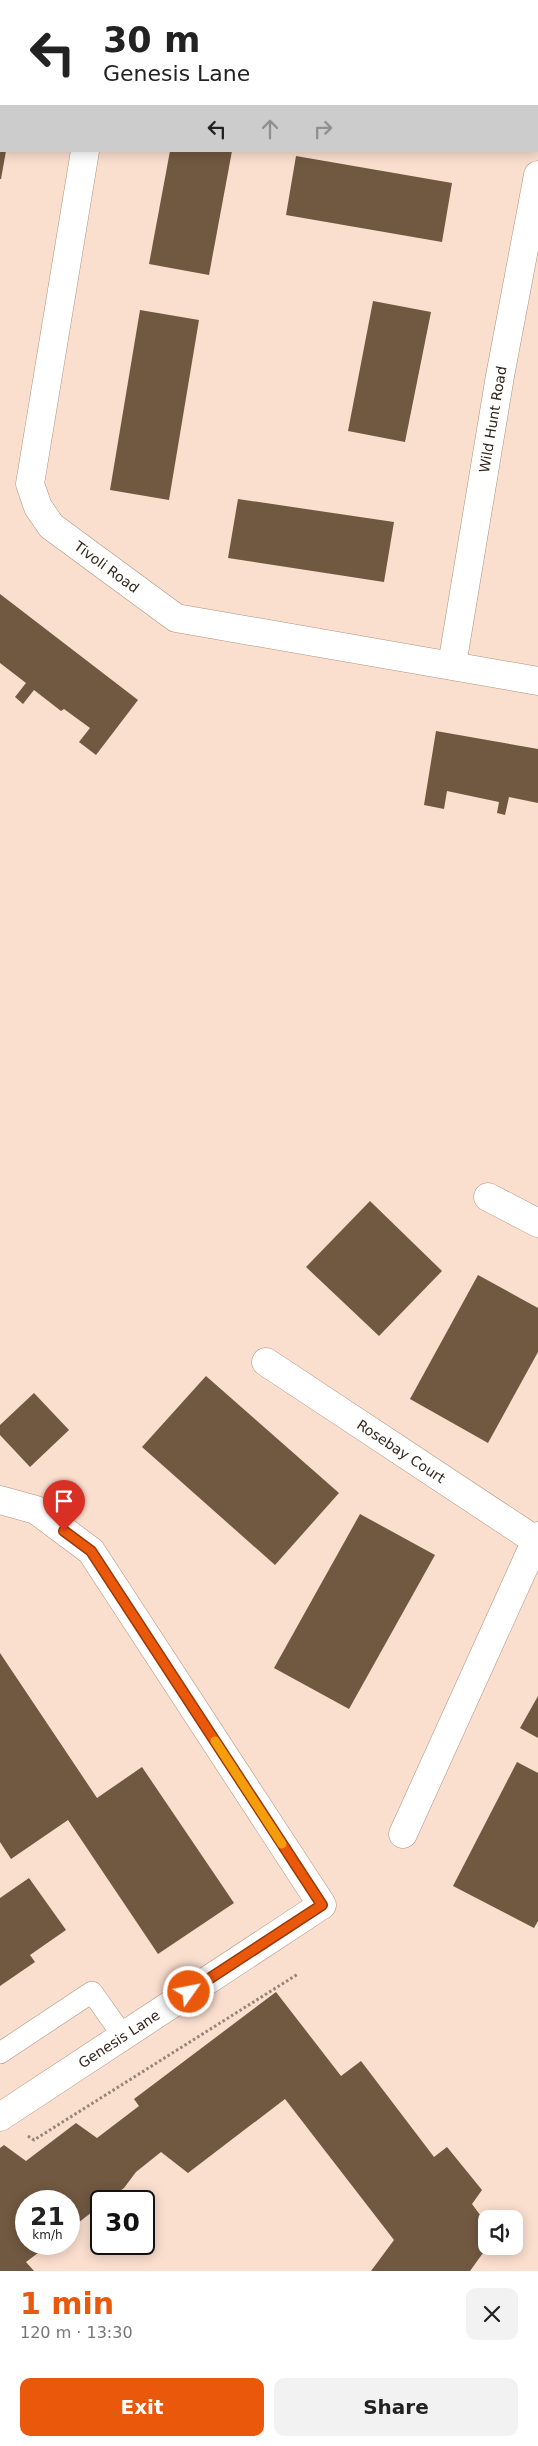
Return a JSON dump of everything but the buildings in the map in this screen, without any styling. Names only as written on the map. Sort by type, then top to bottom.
[{"type":"street","name":"Tivoli Road","points":[[84,152],[30,484],[38,507],[52,526],[176,618],[538,681]]},
{"type":"street","name":"Wild Hunt Road","points":[[452,665],[500,376],[538,175]]},
{"type":"street","points":[[488,1197],[538,1223]]},
{"type":"street","name":"Rosebay Court","points":[[266,1362],[537,1540],[403,1834]]},
{"type":"street","name":"Genesis Lane","points":[[0,1500],[36,1510],[91,1551],[322,1905],[123,2036],[8,2115]]},
{"type":"lane","points":[[0,2054],[92,1992],[123,2036]]},
{"type":"path","points":[[8,2115],[34,2140],[298,1974]]},
{"type":"slow traffic","points":[[215,1741],[282,1844]]},
{"type":"route","points":[[64,1531],[91,1551],[322,1905],[189,1992]]}]
